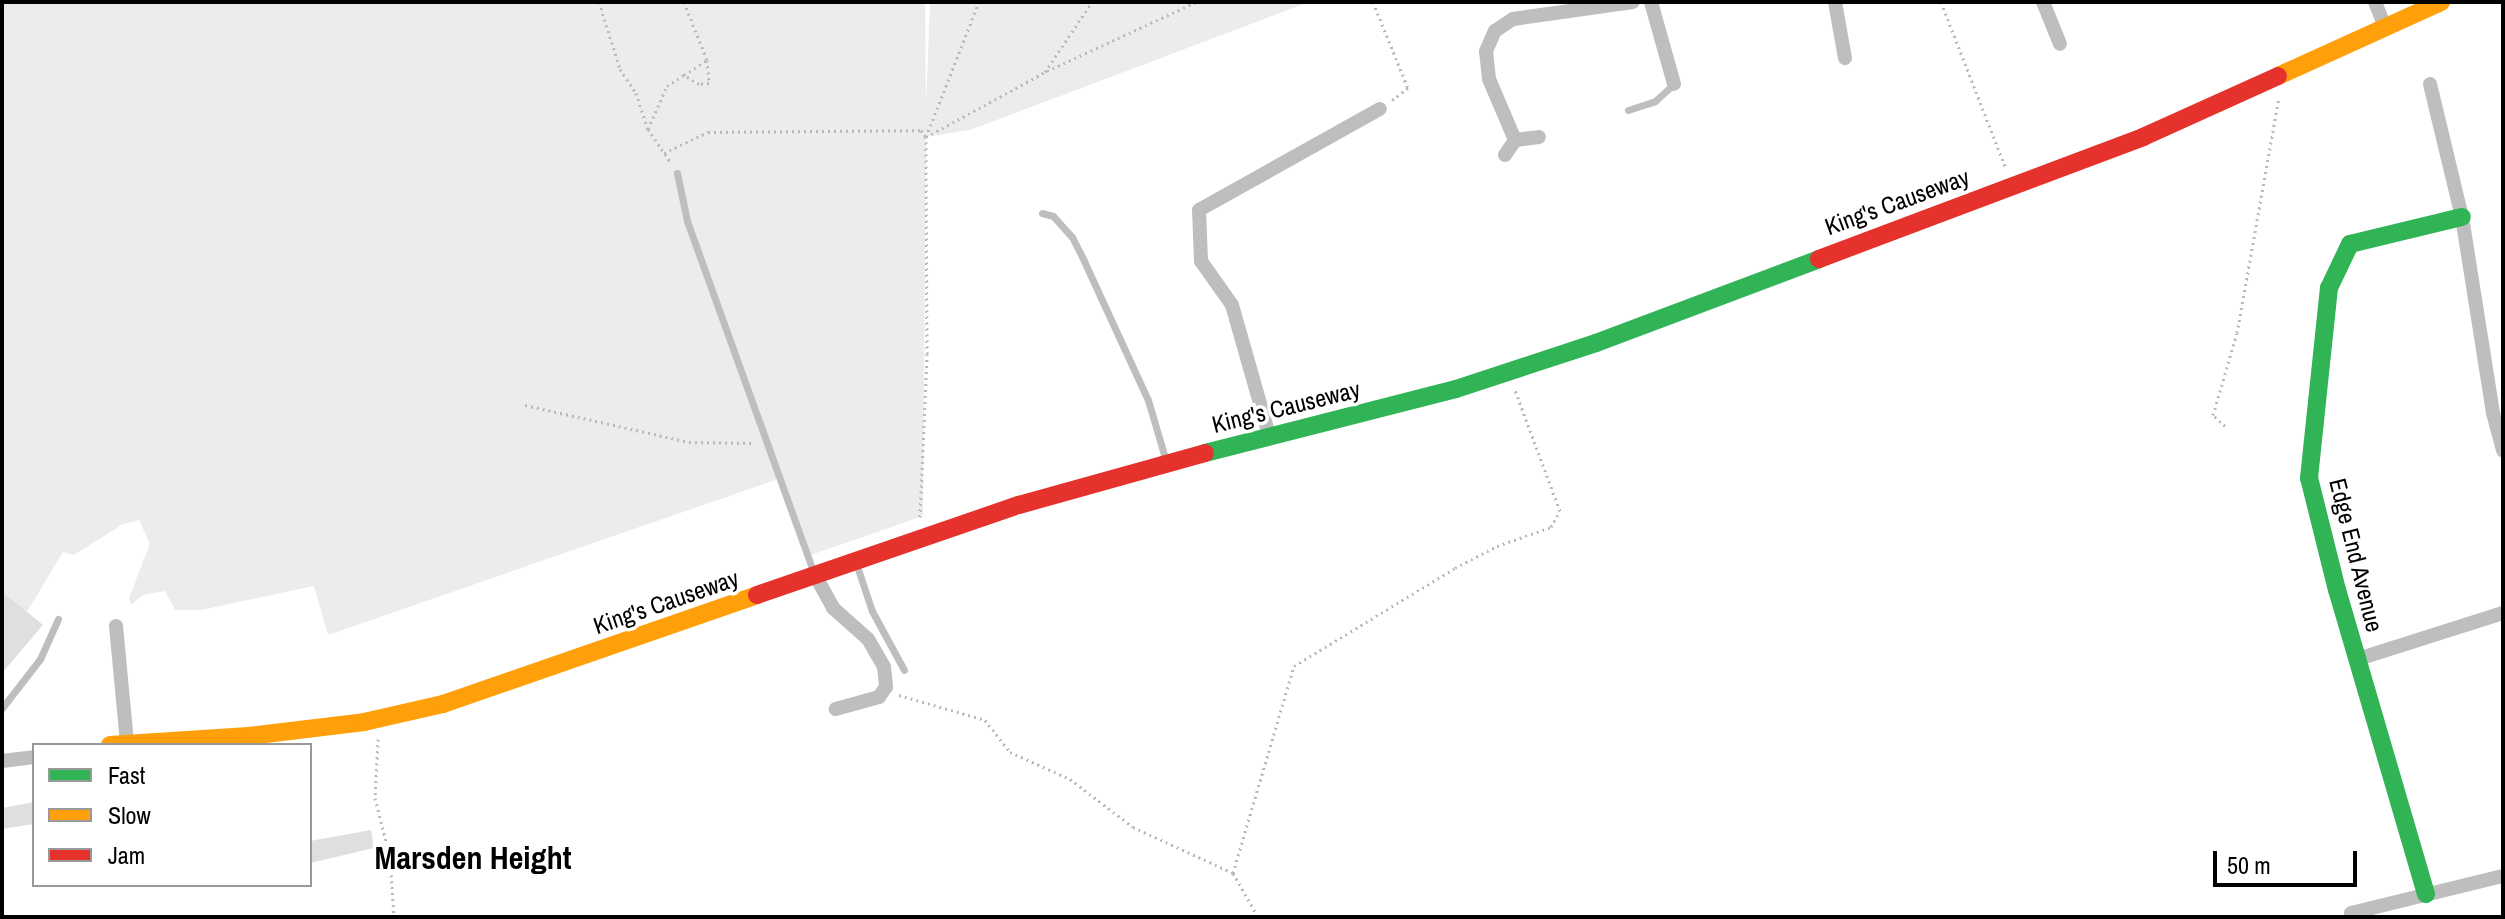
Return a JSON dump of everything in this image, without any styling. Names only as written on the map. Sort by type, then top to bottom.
[{"type":"street","points":[[1515,140],[1489,79],[1486,51],[1495,31],[1513,19],[1633,2]]},
{"type":"street","points":[[1651,2],[1674,84]]},
{"type":"street","points":[[1835,2],[1845,58]]},
{"type":"street","points":[[2043,2],[2060,44]]},
{"type":"street","points":[[2375,2],[2385,27]]},
{"type":"street","name":"King's Causeway","points":[[135,743],[249,736],[378,718],[443,704],[1019,505],[1269,435],[1456,389],[1596,343],[2143,137],[2441,2]]},
{"type":"street","points":[[2430,84],[2462,217],[2493,413],[2503,451]]},
{"type":"street","points":[[1269,435],[1232,305],[1201,261],[1199,210],[1380,109]]},
{"type":"street","points":[[1505,155],[1515,140],[1539,137]]},
{"type":"street","name":"Edge End Avenue","points":[[2426,894],[2309,478],[2329,288],[2350,244],[2462,217]]},
{"type":"street","points":[[815,575],[833,608],[868,639],[884,667],[884,690],[879,697],[836,709]]},
{"type":"street","points":[[2358,659],[2503,613]]},
{"type":"street","points":[[116,626],[119,743]]},
{"type":"street","points":[[2,761],[32,757]]},
{"type":"street","points":[[2351,913],[2503,876]]},
{"type":"lane","points":[[1628,110],[1655,101],[1674,84]]},
{"type":"lane","points":[[677,173],[687,221],[815,575]]},
{"type":"lane","points":[[1042,213],[1053,216],[1072,237],[1102,297],[1148,400],[1166,463]]},
{"type":"lane","points":[[855,560],[872,611],[904,670]]},
{"type":"lane","points":[[2,708],[40,659],[58,619]]},
{"type":"path","points":[[599,2],[620,69],[636,93],[648,129],[677,173]]},
{"type":"path","points":[[684,2],[707,60],[709,83],[699,84],[684,75]]},
{"type":"path","points":[[919,538],[927,354],[926,137],[979,2]]},
{"type":"path","points":[[1045,72],[1092,2]]},
{"type":"path","points":[[926,137],[1045,72],[1196,2]]},
{"type":"path","points":[[1373,2],[1408,88],[1380,109]]},
{"type":"path","points":[[1941,2],[2012,185]]},
{"type":"path","points":[[648,129],[667,86],[707,60]]},
{"type":"path","points":[[2225,426],[2213,415],[2237,333],[2280,93]]},
{"type":"path","points":[[664,153],[708,132],[921,130],[926,137]]},
{"type":"path","points":[[1233,873],[1294,666],[1455,568],[1497,546],[1551,527],[1560,511],[1509,371]]},
{"type":"path","points":[[525,405],[689,442],[767,443]]},
{"type":"path","points":[[884,690],[985,720],[1010,752],[1070,779],[1133,827],[1233,873],[1258,917]]},
{"type":"path","points":[[378,718],[375,798],[390,857],[394,917]]},
{"type":"shaded area","points":[[2,2],[925,2],[926,106],[930,2],[1309,2],[970,130],[926,137],[923,516],[808,556],[781,478],[328,635],[314,586],[201,610],[175,610],[165,591],[143,595],[131,605],[129,598],[150,544],[139,520],[123,524],[74,555],[63,552],[27,612],[5,593],[2,596]]},
{"type":"building","points":[[2,591],[43,625],[2,673]]},
{"type":"building","points":[[32,802],[32,824],[2,829],[2,808]]},
{"type":"building","points":[[371,830],[374,848],[312,863],[312,841]]},
{"type":"traffic: fast","points":[[2426,894],[2337,590],[2309,478],[2329,288],[2350,244],[2462,217]]},
{"type":"traffic: fast","points":[[1205,453],[1456,389],[1596,343],[1819,259]]},
{"type":"traffic: slow","points":[[2278,76],[2441,2]]},
{"type":"traffic: slow","points":[[141,743],[249,736],[364,722],[443,704],[757,595]]},
{"type":"traffic: jam","points":[[1819,259],[2143,137],[2278,76]]},
{"type":"traffic: jam","points":[[757,595],[1019,505],[1205,453]]},
{"type":"district","name":"Marsden Height","points":[[473,858]]}]
